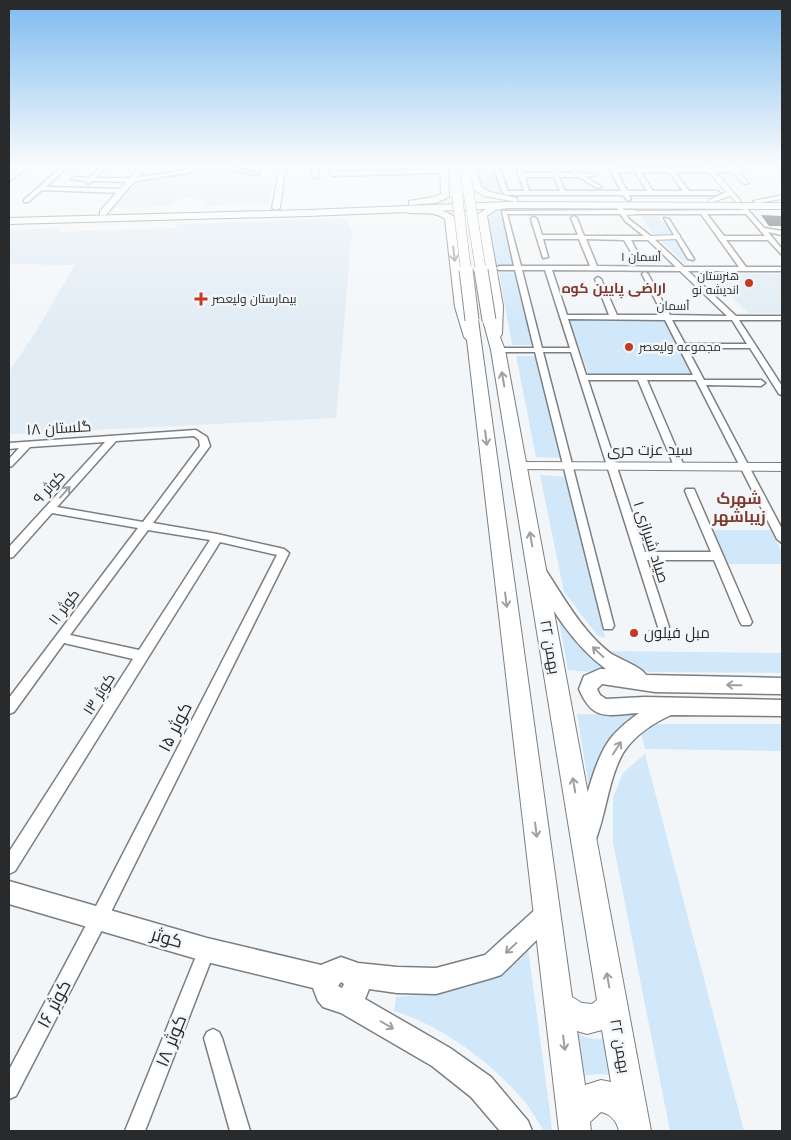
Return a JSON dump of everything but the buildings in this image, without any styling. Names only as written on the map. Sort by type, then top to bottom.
[{"type":"highway","points":[[449,217],[460,307],[475,355]]},
{"type":"highway","name":"۲۲ بهمن","points":[[464,217],[518,466],[634,1124]]},
{"type":"highway","name":"۲۲ بهمن","points":[[472,217],[489,333],[475,355],[574,1124]]},
{"type":"highway","points":[[450,226],[466,223],[474,217]]},
{"type":"highway","points":[[482,217],[497,306],[489,333]]},
{"type":"highway","points":[[559,1005],[580,1019],[590,1020],[600,1017],[613,1004]]},
{"type":"highway","points":[[574,1124],[582,1103],[591,1097],[602,1096],[618,1102],[634,1124]]},
{"type":"main road","points":[[10,219],[38,217]]},
{"type":"main road","points":[[10,219],[69,217]]},
{"type":"main road","points":[[537,570],[571,622],[600,654],[616,666],[655,684]]},
{"type":"main road","points":[[782,686],[655,684],[600,676],[591,681],[588,689],[593,700],[603,707],[644,705],[669,708],[782,708]]},
{"type":"main road","points":[[584,843],[604,776],[615,748],[630,731],[650,716],[669,708]]},
{"type":"main road","name":"کوثر","points":[[9,892],[207,950],[328,979]]},
{"type":"main road","points":[[354,975],[397,980],[436,981],[492,966],[546,915]]},
{"type":"main road","points":[[337,969],[349,970],[354,975],[356,990],[349,999],[338,1001],[328,993],[328,979],[337,969]]},
{"type":"main road","points":[[344,1001],[448,1062],[481,1087],[518,1131]]},
{"type":"street","points":[[505,217],[608,626]]},
{"type":"street","points":[[625,217],[650,238],[734,318],[782,392]]},
{"type":"street","points":[[638,217],[650,238]]},
{"type":"street","points":[[707,217],[744,269]]},
{"type":"street","points":[[752,217],[782,253]]},
{"type":"street","points":[[574,218],[594,268]]},
{"type":"street","points":[[534,219],[545,256]]},
{"type":"street","points":[[666,219],[691,259]]},
{"type":"street","points":[[762,229],[782,233]]},
{"type":"street","points":[[539,237],[678,238]]},
{"type":"street","points":[[626,238],[637,257]]},
{"type":"street","points":[[722,238],[770,238]]},
{"type":"street","name":"آسمان ۱","points":[[499,268],[782,269]]},
{"type":"street","name":"صیاد شیرازی ۱","points":[[548,268],[663,627]]},
{"type":"street","points":[[645,274],[782,538]]},
{"type":"street","points":[[598,279],[614,317]]},
{"type":"street","name":"آسمان","points":[[563,317],[782,318]]},
{"type":"street","points":[[489,333],[540,350],[574,350]]},
{"type":"street","points":[[682,346],[753,346]]},
{"type":"street","points":[[582,377],[641,377],[761,382]]},
{"type":"street","points":[[641,377],[679,466]]},
{"type":"street","name":"گلستان ۱۸","points":[[9,446],[196,433],[204,439],[205,446],[144,526]]},
{"type":"street","name":"کوثر ۹","points":[[9,554],[112,440]]},
{"type":"street","points":[[9,464],[28,444]]},
{"type":"street","name":"سید عزت حری","points":[[518,466],[782,467]]},
{"type":"street","points":[[690,491],[746,622]]},
{"type":"street","points":[[50,509],[217,538]]},
{"type":"street","name":"کوثر ۱۱","points":[[9,708],[144,526]]},
{"type":"street","name":"۱۵ کوثر","points":[[99,918],[284,553],[217,538]]},
{"type":"street","name":"کوثر ۱۳","points":[[9,866],[217,538]]},
{"type":"street","points":[[640,556],[718,556]]},
{"type":"street","points":[[61,638],[142,656]]},
{"type":"street","name":"کوثر ۱۶","points":[[9,1089],[99,918]]},
{"type":"street","name":"کوثر ۱۸","points":[[134,1131],[207,950]]},
{"type":"street","points":[[213,1038],[240,1131]]},
{"type":"shaded area","points":[[489,217],[502,217],[515,265],[496,265],[487,220]]},
{"type":"shaded area","points":[[642,217],[659,217],[674,236],[654,236]]},
{"type":"shaded area","name":"بیمارستان ولیعصر","points":[[346,218],[352,230],[336,418],[9,434],[9,372],[35,333],[75,265],[9,264],[9,230],[60,228],[58,232],[176,228],[178,224]]},
{"type":"shaded area","points":[[658,239],[676,239],[687,264],[686,264]]},
{"type":"shaded area","points":[[499,272],[517,273],[534,345],[512,345]]},
{"type":"shaded area","points":[[707,273],[782,274],[782,313],[748,313]]},
{"type":"shaded area","name":"مجموعه ولیعصر","points":[[570,320],[664,320],[692,375],[588,374]]},
{"type":"shaded area","points":[[516,356],[537,356],[561,458],[536,457]]},
{"type":"shaded area","points":[[540,475],[567,477],[605,638],[598,636],[564,592]]},
{"type":"shaded area","points":[[713,530],[770,530],[782,552],[782,564],[727,564]]},
{"type":"shaded area","points":[[558,616],[605,667],[590,672],[568,670]]},
{"type":"shaded area","points":[[606,651],[782,653],[782,673],[649,672],[628,666]]},
{"type":"shaded area","points":[[577,714],[638,715],[619,730],[607,746],[589,787]]},
{"type":"shaded area","points":[[656,724],[782,724],[782,751],[645,749],[641,733]]},
{"type":"shaded area","points":[[645,754],[744,1131],[670,1131],[613,843],[613,798],[623,773]]},
{"type":"shaded area","points":[[528,948],[552,1131],[544,1131],[528,1105],[498,1073],[466,1047],[430,1026],[394,1011],[396,997],[443,993],[471,986],[507,969]]},
{"type":"shaded area","points":[[574,1030],[588,1038],[604,1039],[616,1076],[597,1074],[579,1078]]},
{"type":"place","name":"هنرستان اندیشه نو","points":[[749,283]]},
{"type":"place","name":"بیمارستان ولیعصر","points":[[201,299]]},
{"type":"place","name":"مجموعه ولیعصر","points":[[629,347]]},
{"type":"place","name":"مبل فیلون","points":[[634,633]]},
{"type":"district","name":"اراضی پایین کوه","points":[[614,288]]},
{"type":"district","name":"شهرک زیباشهر","points":[[739,507]]}]
